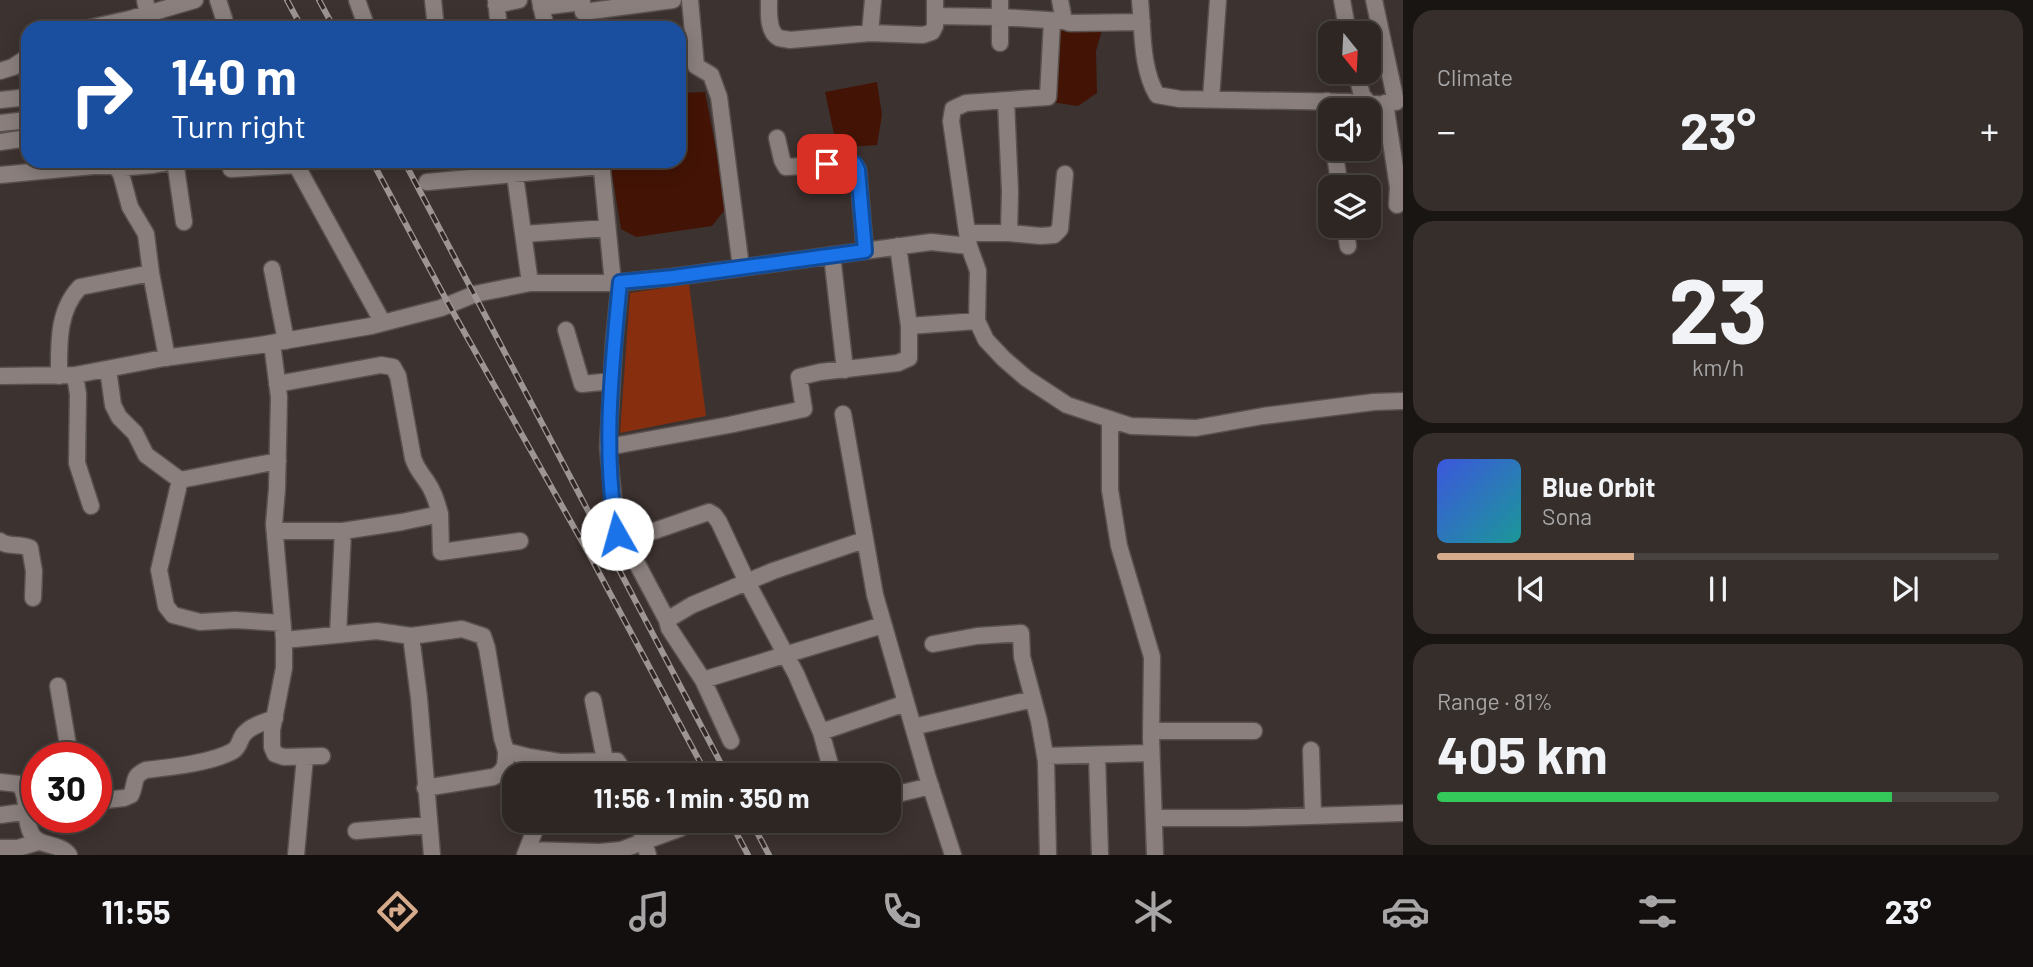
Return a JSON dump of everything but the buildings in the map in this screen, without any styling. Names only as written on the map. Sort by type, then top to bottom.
[{"type":"street","points":[[118,21],[195,0]]},
{"type":"street","points":[[218,0],[225,21]]},
{"type":"street","points":[[357,0],[364,21]]},
{"type":"street","points":[[433,0],[435,21]]},
{"type":"street","points":[[498,21],[496,3],[519,0]]},
{"type":"street","points":[[545,21],[541,3],[583,10],[673,0]]},
{"type":"street","points":[[690,0],[696,66]]},
{"type":"street","points":[[769,0],[770,26],[778,38],[790,40],[870,33],[923,35],[932,32],[935,26],[935,8],[1000,8],[1070,23],[1142,22]]},
{"type":"street","points":[[870,33],[873,0]]},
{"type":"street","points":[[1060,0],[1048,97],[966,103],[953,109],[951,121],[968,240],[978,271],[977,321],[986,340],[1040,389],[1067,405],[1131,426],[1196,428],[1263,416],[1403,401]]},
{"type":"street","points":[[1140,0],[1150,83],[1157,95],[1180,99],[1318,101]]},
{"type":"street","points":[[1212,99],[1218,0]]},
{"type":"street","points":[[1342,0],[1346,21]]},
{"type":"street","points":[[1374,0],[1398,187],[1397,205]]},
{"type":"street","points":[[1000,8],[1000,43]]},
{"type":"street","points":[[0,71],[21,62]]},
{"type":"street","points":[[686,68],[696,66],[711,75],[719,97],[741,267]]},
{"type":"street","points":[[1359,84],[1362,95],[1388,102]]},
{"type":"street","points":[[0,100],[21,98]]},
{"type":"street","points":[[1006,101],[1009,233]]},
{"type":"street","points":[[0,123],[21,121]]},
{"type":"street","points":[[777,138],[786,167],[855,164],[858,170],[865,251]]},
{"type":"street","points":[[0,142],[21,139]]},
{"type":"street","points":[[0,175],[72,168]]},
{"type":"street","points":[[117,168],[130,207],[146,234],[167,358]]},
{"type":"street","points":[[176,168],[184,222]]},
{"type":"street","points":[[230,169],[241,168]]},
{"type":"street","points":[[298,168],[383,323]]},
{"type":"street","points":[[427,182],[514,168],[530,283]]},
{"type":"street","points":[[601,168],[607,228],[617,282],[608,447],[615,527],[617,534],[625,541],[669,628],[703,680],[731,741]]},
{"type":"street","points":[[0,376],[67,375],[279,342],[383,323],[441,308],[475,295],[530,283],[617,282],[673,277],[1009,233],[1054,235],[1060,229],[1065,174]]},
{"type":"street","points":[[524,234],[607,228]]},
{"type":"street","points":[[1347,238],[1348,246]]},
{"type":"street","points":[[608,447],[804,409],[799,377],[898,363],[909,358],[909,326],[898,246]]},
{"type":"street","points":[[832,255],[845,370]]},
{"type":"street","points":[[272,268],[279,342],[275,531],[284,640],[284,668],[272,747],[275,754],[284,757],[323,756]]},
{"type":"street","points":[[91,506],[77,463],[78,394],[67,375],[61,328],[63,317],[80,287],[151,273]]},
{"type":"street","points":[[909,326],[977,321]]},
{"type":"street","points":[[566,330],[582,384],[612,380]]},
{"type":"street","points":[[277,384],[381,365],[393,367],[398,376],[416,468],[436,497],[440,514],[441,552],[520,541]]},
{"type":"street","points":[[108,369],[113,405],[119,416],[135,433],[146,455],[180,480],[278,461]]},
{"type":"street","points":[[842,414],[875,595],[953,855]]},
{"type":"street","points":[[1110,419],[1110,490],[1119,546],[1152,657],[1151,753],[1155,855]]},
{"type":"street","points":[[180,480],[159,570],[166,606],[173,615],[200,622],[235,620],[282,623]]},
{"type":"street","points":[[625,541],[709,512],[715,515],[786,654],[821,732],[830,763]]},
{"type":"street","points":[[275,531],[343,531],[402,523],[440,514]]},
{"type":"street","points":[[338,634],[343,531]]},
{"type":"street","points":[[667,620],[691,605],[774,571],[864,540]]},
{"type":"street","points":[[0,541],[30,548],[34,571],[33,598]]},
{"type":"street","points":[[703,680],[883,625]]},
{"type":"street","points":[[284,640],[377,631],[411,636],[462,629],[483,636],[506,751],[506,767],[501,774],[493,777],[425,788]]},
{"type":"street","points":[[933,644],[977,636],[1021,633],[1022,657],[1045,756],[1048,855]]},
{"type":"street","points":[[411,636],[432,855]]},
{"type":"street","points":[[58,685],[68,742]]},
{"type":"street","points":[[913,727],[1033,699]]},
{"type":"street","points":[[593,700],[605,760]]},
{"type":"street","points":[[821,732],[906,703]]},
{"type":"street","points":[[112,799],[131,795],[135,778],[146,770],[200,762],[234,750],[248,730],[275,718]]},
{"type":"street","points":[[1151,731],[1254,731]]},
{"type":"street","points":[[1311,750],[1313,815]]},
{"type":"street","points":[[506,751],[561,762],[605,760],[619,763]]},
{"type":"street","points":[[1045,756],[1151,753]]},
{"type":"street","points":[[1097,755],[1100,855]]},
{"type":"street","points":[[296,855],[305,757]]},
{"type":"street","points":[[529,757],[532,763]]},
{"type":"street","points":[[0,782],[19,784],[21,787]]},
{"type":"street","points":[[901,793],[931,786]]},
{"type":"street","points":[[0,815],[21,812]]},
{"type":"street","points":[[1155,818],[1403,813]]},
{"type":"street","points":[[356,831],[429,825]]},
{"type":"street","points":[[32,833],[38,842]]},
{"type":"street","points":[[533,833],[526,853],[646,849],[673,833]]},
{"type":"street","points":[[0,848],[18,848],[38,842],[57,846],[69,855]]},
{"type":"shaded area","points":[[1054,28],[1102,30],[1096,51],[1097,93],[1078,106],[1051,102]]},
{"type":"shaded area","points":[[877,82],[882,115],[877,145],[837,148],[825,92]]},
{"type":"shaded area","points":[[705,92],[727,207],[712,226],[636,237],[621,229],[611,168],[686,168],[686,93]]},
{"type":"shaded area","points":[[689,284],[706,416],[620,433],[630,293]]},
{"type":"railway","points":[[287,0],[298,21]]},
{"type":"railway","points":[[319,0],[330,21]]},
{"type":"railway","points":[[376,168],[449,305],[589,554],[701,763]]},
{"type":"railway","points":[[408,168],[721,763]]},
{"type":"railway","points":[[736,833],[748,855]]},
{"type":"railway","points":[[757,833],[769,855]]},
{"type":"route","points":[[617,534],[608,447],[620,282],[865,251],[858,170],[855,164],[850,163],[827,164]]}]
